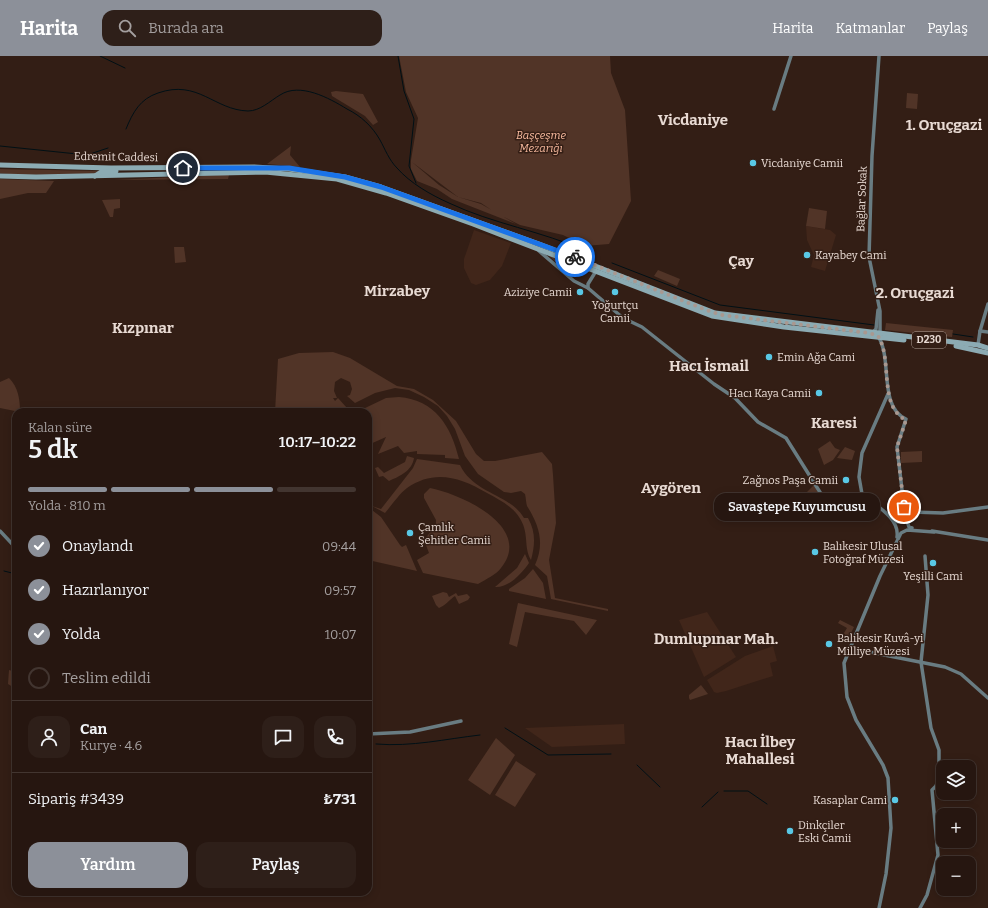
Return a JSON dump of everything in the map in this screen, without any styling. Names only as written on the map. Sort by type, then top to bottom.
[{"type":"highway","name":"Edremit Caddesi","points":[[0,166],[143,168],[261,167],[289,168],[345,177],[381,187],[601,266]]},
{"type":"highway","points":[[95,176],[101,172],[143,168]]},
{"type":"highway","name":"Edremit Caddesi","points":[[0,176],[95,176],[258,172],[330,178],[386,193],[535,247],[601,266]]},
{"type":"highway","name":"D230","points":[[601,266],[610,272],[722,315],[869,333],[880,335],[889,339],[969,348],[988,348]]},
{"type":"highway","name":"D230","points":[[601,266],[712,316],[880,335],[978,348],[988,353]]},
{"type":"main road","points":[[774,109],[791,56]]},
{"type":"main road","name":"Bağlar Sokak","points":[[879,56],[869,249],[870,266],[879,305],[880,335]]},
{"type":"main road","points":[[535,247],[574,281],[588,288],[624,318],[642,327],[737,401],[758,422],[786,438],[828,505],[855,501],[860,498],[862,494],[860,477],[862,453],[888,394]]},
{"type":"main road","points":[[588,288],[588,284],[601,266]]},
{"type":"main road","points":[[978,348],[980,331],[988,304]]},
{"type":"main road","points":[[980,331],[988,332]]},
{"type":"main road","points":[[880,335],[886,362],[888,394],[895,411],[906,420],[897,447],[903,500],[908,514],[907,522],[909,528],[988,540]]},
{"type":"main road","points":[[862,494],[894,521],[897,528],[897,540]]},
{"type":"main road","points":[[894,521],[898,522],[908,514],[915,512],[943,513],[988,507]]},
{"type":"main road","points":[[879,908],[886,874],[891,828],[888,778],[883,765],[856,720],[847,697],[844,664],[849,648],[900,533],[905,530],[934,532]]},
{"type":"main road","points":[[0,531],[12,544]]},
{"type":"main road","points":[[920,908],[927,895],[938,855],[932,790],[936,786],[939,767],[939,750],[931,728],[921,662],[928,595],[925,556]]},
{"type":"main road","points":[[849,648],[945,667],[961,674],[988,698]]},
{"type":"main road","points":[[372,734],[410,732],[461,721]]},
{"type":"shaded area","points":[[806,226],[830,230],[836,235],[825,271],[811,267],[814,255],[807,240]]},
{"type":"shaded area","points":[[474,230],[511,243],[502,266],[490,280],[476,285],[471,283],[464,268],[464,259]]},
{"type":"shaded area","points":[[707,612],[736,657],[704,677],[679,620]]},
{"type":"shaded area","points":[[773,646],[777,661],[770,663],[773,676],[726,691],[717,693],[714,692],[707,680],[745,656]]},
{"type":"shaded area","points":[[624,724],[625,744],[552,747],[525,728]]},
{"type":"green space","name":"Başçeşme Mezarığı","points":[[399,56],[610,56],[611,73],[625,110],[631,201],[609,244],[585,246],[563,235],[520,225],[502,216],[516,224],[452,199],[437,189],[417,181],[411,169],[411,160],[418,118],[406,92]],"holes":[[[412,162],[458,197],[439,185]],[[458,197],[481,203],[492,210],[481,204]]]},
{"type":"green space","points":[[336,91],[363,94],[378,122],[373,125],[365,116],[332,96],[331,92]]},
{"type":"green space","points":[[907,93],[918,94],[917,109],[906,108]]},
{"type":"green space","points":[[291,146],[290,155],[300,167],[267,164]]},
{"type":"green space","points":[[0,169],[101,171],[93,174],[20,175],[0,173]]},
{"type":"green space","points":[[229,175],[228,179],[114,180]]},
{"type":"green space","points":[[0,179],[54,181],[46,193],[28,193],[0,199]]},
{"type":"green space","points":[[120,199],[120,208],[114,209],[113,217],[110,217],[102,200]]},
{"type":"green space","points":[[809,208],[827,211],[825,229],[806,226]]},
{"type":"green space","points":[[174,247],[184,247],[186,262],[175,263]]},
{"type":"green space","points":[[548,255],[572,264],[572,265],[565,271]]},
{"type":"green space","points":[[658,270],[680,279],[677,286],[654,276]]},
{"type":"green space","points":[[886,323],[953,330],[952,337],[885,330]]},
{"type":"green space","points":[[333,352],[350,358],[397,386],[414,389],[433,400],[456,421],[476,454],[484,461],[495,461],[542,452],[552,464],[553,475],[556,523],[549,560],[555,598],[608,609],[608,611],[551,599],[547,576],[535,565],[540,549],[539,534],[535,520],[527,506],[525,494],[521,491],[511,493],[504,492],[478,474],[465,456],[455,429],[447,416],[438,406],[424,397],[409,390],[395,388],[375,393],[355,403],[347,396],[350,395],[352,389],[350,382],[341,378],[335,382],[334,391],[337,398],[333,398],[335,401],[338,398],[347,408],[275,408],[278,359],[299,353]]},
{"type":"green space","points":[[9,378],[15,385],[20,402],[20,408],[12,408],[12,410],[0,408],[0,382]]},
{"type":"green space","points":[[399,397],[412,399],[432,409],[446,426],[456,447],[459,459],[445,458],[445,455],[417,454],[417,451],[404,453],[398,446],[378,454],[386,437],[372,443],[372,408],[365,408],[386,398]]},
{"type":"green space","points":[[830,441],[835,448],[840,450],[833,460],[824,465],[818,449]]},
{"type":"green space","points":[[845,447],[855,451],[852,460],[837,458]]},
{"type":"green space","points":[[922,451],[922,462],[901,463],[901,452]]},
{"type":"green space","points":[[407,456],[414,458],[413,463],[408,470],[389,481],[383,476],[379,477],[375,468],[378,467],[384,473],[405,462]]},
{"type":"green space","points":[[417,459],[460,465],[466,475],[474,482],[510,504],[518,510],[524,518],[528,518],[534,533],[531,560],[527,550],[526,534],[516,513],[509,506],[477,487],[457,479],[437,477],[417,482],[404,490],[385,513],[372,506],[381,509],[413,468]]},
{"type":"green space","points":[[814,485],[821,499],[809,501],[806,498],[806,493]]},
{"type":"green space","points":[[430,488],[459,497],[475,505],[490,515],[501,526],[508,539],[509,553],[501,568],[491,577],[478,584],[423,573],[417,560],[429,553],[424,540],[436,525],[436,520],[424,498],[424,494]]},
{"type":"green space","points":[[372,510],[381,517],[400,545],[402,547],[406,545],[417,571],[372,561]]},
{"type":"green space","points":[[525,554],[529,563],[523,571],[515,579],[505,585],[495,587],[517,568]]},
{"type":"green space","points":[[533,569],[543,583],[546,599],[509,591],[509,589],[525,578]]},
{"type":"green space","points":[[443,592],[447,593],[449,597],[456,593],[458,596],[467,594],[470,597],[468,600],[459,604],[455,596],[439,608],[432,596]]},
{"type":"green space","points":[[518,603],[597,620],[586,635],[574,621],[525,612],[517,647],[509,644]]},
{"type":"green space","points":[[840,620],[854,627],[848,639],[844,633],[847,628],[838,623]]},
{"type":"green space","points":[[9,670],[12,671],[12,686],[8,684]]},
{"type":"green space","points":[[701,685],[708,694],[690,700],[689,695]]},
{"type":"green space","points":[[496,738],[515,755],[490,795],[468,780]]},
{"type":"green space","points":[[516,761],[536,774],[515,807],[495,795]]},
{"type":"waterway","points":[[100,56],[125,68]]},
{"type":"waterway","points":[[398,56],[404,91],[414,119],[409,166],[416,183]]},
{"type":"waterway","points":[[126,129],[134,112],[146,99],[158,93],[172,90],[195,92],[225,106],[248,111],[261,108],[288,91],[296,90],[314,93],[340,105],[366,122],[377,135],[394,165],[414,184],[442,200],[483,217],[552,238],[586,251]]},
{"type":"waterway","points":[[0,146],[87,155],[108,148]]},
{"type":"waterway","points":[[612,263],[720,305],[874,325]]},
{"type":"waterway","points":[[953,334],[973,337]]},
{"type":"waterway","points":[[4,571],[12,573]]},
{"type":"waterway","points":[[505,728],[548,755],[611,754]]},
{"type":"waterway","points":[[376,744],[415,744],[480,735]]},
{"type":"waterway","points":[[637,765],[660,787]]},
{"type":"waterway","points":[[724,791],[748,791],[767,804]]},
{"type":"waterway","points":[[702,807],[718,792]]},
{"type":"way so far","points":[[575,257],[706,310],[722,315],[869,333],[878,336],[886,362],[888,394],[895,411],[901,418],[906,420],[897,447],[904,507]]},
{"type":"place","name":"Vicdaniye Camii","points":[[753,163]]},
{"type":"place","name":"Kayabey Cami","points":[[807,255]]},
{"type":"place","name":"Aziziye Camii","points":[[580,292]]},
{"type":"place","name":"Yoğurtçu Camii","points":[[615,292]]},
{"type":"place","name":"Emin Ağa Cami","points":[[769,357]]},
{"type":"place","name":"Hacı Kaya Camii","points":[[819,393]]},
{"type":"place","name":"Zağnos Paşa Camii","points":[[846,480]]},
{"type":"place","name":"Savaştepe Kuyumcusu","points":[[904,507]]},
{"type":"place","name":"Çamlık Şehitler Camii","points":[[410,533]]},
{"type":"place","name":"Balıkesir Ulusal Fotoğraf Müzesi","points":[[815,552]]},
{"type":"place","name":"Yeşilli Cami","points":[[933,563]]},
{"type":"place","name":"Balıkesir Kuvâ-yi Milliye Müzesi","points":[[829,644]]},
{"type":"place","name":"Kasaplar Cami","points":[[895,800]]},
{"type":"place","name":"Dinkçiler Eski Camii","points":[[790,831]]},
{"type":"district","name":"Vicdaniye","points":[[693,120]]},
{"type":"district","name":"1. Oruçgazi","points":[[944,125]]},
{"type":"district","name":"Çay","points":[[741,261]]},
{"type":"district","name":"Mirzabey","points":[[397,291]]},
{"type":"district","name":"2. Oruçgazi","points":[[915,293]]},
{"type":"district","name":"Kızpınar","points":[[143,328]]},
{"type":"district","name":"Hacı İsmail","points":[[709,366]]},
{"type":"district","name":"Karesi","points":[[834,423]]},
{"type":"district","name":"Aygören","points":[[671,488]]},
{"type":"district","name":"Dumlupınar Mah.","points":[[716,639]]},
{"type":"district","name":"Hacı İlbey Mahallesi","points":[[760,750]]},
{"type":"route","points":[[183,168],[289,168],[345,177],[381,187],[575,257]]}]
